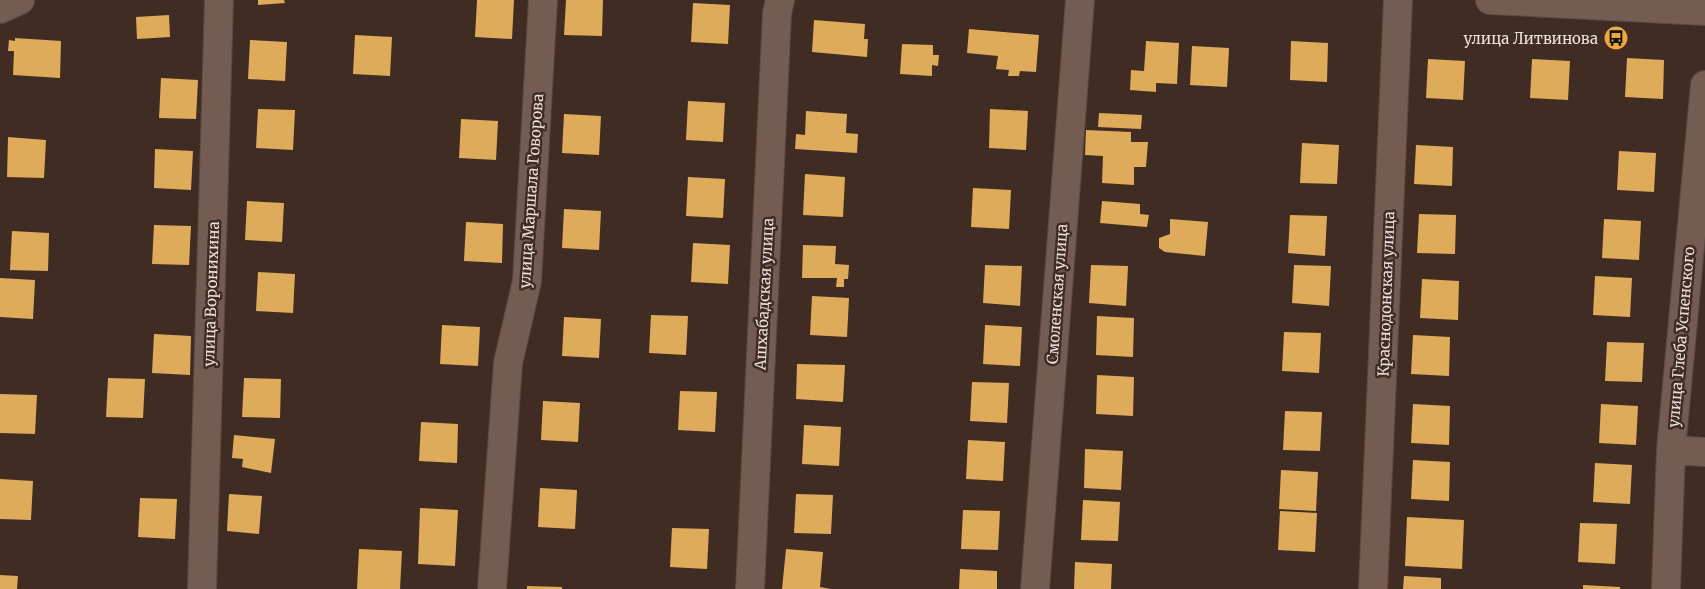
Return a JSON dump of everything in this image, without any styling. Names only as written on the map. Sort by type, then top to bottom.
[{"type":"street","points":[[0,9],[20,0]]},
{"type":"street","name":"улица Воронихина","points":[[202,589],[220,0]]},
{"type":"street","name":"улица Маршала Говорова","points":[[492,589],[508,363],[527,281],[544,0]]},
{"type":"street","name":"Ашхабадская улица","points":[[750,589],[777,13],[780,0]]},
{"type":"street","name":"Смоленская улица","points":[[1035,589],[1080,0]]},
{"type":"street","name":"Краснодонская улица","points":[[1373,589],[1398,0]]},
{"type":"street","points":[[1490,0],[1705,11]]},
{"type":"street","name":"улица Глеба Успенского","points":[[1666,589],[1671,450],[1705,85]]},
{"type":"street","points":[[1671,450],[1705,452]]},
{"type":"building","points":[[258,0],[284,0],[285,3],[258,5]]},
{"type":"building","points":[[477,0],[514,0],[512,39],[475,37]]},
{"type":"building","points":[[566,0],[603,0],[602,36],[564,35]]},
{"type":"building","points":[[693,3],[730,5],[728,44],[691,42]]},
{"type":"building","points":[[169,15],[170,37],[137,39],[136,17]]},
{"type":"building","points":[[814,20],[865,24],[864,39],[868,39],[867,57],[812,52]]},
{"type":"building","points":[[969,29],[1039,35],[1036,72],[1020,71],[1019,76],[1008,76],[1009,70],[996,69],[998,56],[967,53]]},
{"type":"building","points":[[355,35],[392,37],[390,76],[353,74]]},
{"type":"building","points":[[15,38],[61,41],[60,78],[13,75],[14,51],[8,51],[9,40],[15,41]]},
{"type":"building","points":[[250,40],[287,42],[285,81],[248,79]]},
{"type":"building","points":[[1146,41],[1179,43],[1177,84],[1156,83],[1156,92],[1130,90],[1131,70],[1144,71]]},
{"type":"building","points":[[1291,41],[1328,43],[1327,82],[1290,80]]},
{"type":"building","points":[[902,44],[933,45],[933,55],[939,55],[938,66],[932,65],[932,76],[900,74]]},
{"type":"building","points":[[1192,46],[1229,48],[1227,87],[1190,85]]},
{"type":"building","points":[[1627,58],[1664,60],[1663,99],[1625,97]]},
{"type":"building","points":[[1428,59],[1465,61],[1463,100],[1426,98]]},
{"type":"building","points":[[1532,59],[1570,61],[1568,100],[1530,98]]},
{"type":"building","points":[[161,78],[198,80],[196,119],[159,118]]},
{"type":"building","points":[[688,101],[725,103],[723,142],[686,140]]},
{"type":"building","points":[[258,109],[295,110],[293,150],[256,148]]},
{"type":"building","points":[[990,109],[1028,111],[1026,150],[989,148]]},
{"type":"building","points":[[806,111],[847,114],[846,133],[858,134],[857,153],[795,149],[796,134],[805,135]]},
{"type":"building","points":[[1099,113],[1142,115],[1141,129],[1098,127]]},
{"type":"building","points":[[564,114],[601,116],[599,155],[562,153]]},
{"type":"building","points":[[461,119],[498,121],[496,160],[459,158]]},
{"type":"building","points":[[1086,130],[1131,132],[1131,142],[1148,142],[1146,167],[1134,167],[1134,185],[1102,183],[1103,156],[1085,155]]},
{"type":"building","points":[[8,137],[46,140],[44,178],[7,177]]},
{"type":"building","points":[[1302,143],[1339,145],[1337,184],[1300,183]]},
{"type":"building","points":[[1416,145],[1453,147],[1452,186],[1414,184]]},
{"type":"building","points":[[155,149],[193,151],[191,190],[154,188]]},
{"type":"building","points":[[1619,151],[1656,153],[1654,192],[1617,190]]},
{"type":"building","points":[[805,174],[845,177],[843,217],[803,215]]},
{"type":"building","points":[[688,177],[725,179],[723,218],[686,216]]},
{"type":"building","points":[[973,188],[1011,190],[1009,229],[971,227]]},
{"type":"building","points":[[247,201],[284,203],[282,242],[245,240]]},
{"type":"building","points":[[1102,201],[1140,204],[1140,214],[1149,215],[1147,227],[1100,223]]},
{"type":"building","points":[[564,209],[601,211],[599,250],[562,248]]},
{"type":"building","points":[[1419,214],[1456,215],[1455,254],[1417,253]]},
{"type":"building","points":[[1290,215],[1327,216],[1325,256],[1288,253]]},
{"type":"building","points":[[1170,219],[1208,222],[1205,256],[1165,252],[1159,248],[1159,238],[1170,234]]},
{"type":"building","points":[[1604,219],[1641,221],[1639,260],[1602,258]]},
{"type":"building","points":[[466,222],[503,224],[502,263],[464,261]]},
{"type":"building","points":[[154,225],[191,226],[189,265],[152,264]]},
{"type":"building","points":[[12,231],[49,233],[48,271],[10,270]]},
{"type":"building","points":[[693,243],[730,245],[728,284],[691,282]]},
{"type":"building","points":[[803,245],[836,246],[835,264],[849,265],[848,279],[844,279],[844,287],[836,287],[837,278],[802,278]]},
{"type":"building","points":[[985,265],[1022,266],[1020,306],[983,303]]},
{"type":"building","points":[[1091,265],[1128,266],[1126,306],[1089,303]]},
{"type":"building","points":[[1294,265],[1331,266],[1329,306],[1292,303]]},
{"type":"building","points":[[258,272],[295,274],[293,313],[256,311]]},
{"type":"building","points":[[1595,276],[1632,278],[1630,317],[1593,315]]},
{"type":"building","points":[[0,278],[35,280],[33,319],[0,317]]},
{"type":"building","points":[[1422,279],[1459,281],[1458,320],[1420,318]]},
{"type":"building","points":[[812,296],[849,298],[847,337],[810,335]]},
{"type":"building","points":[[651,315],[688,316],[686,355],[649,353]]},
{"type":"building","points":[[1097,316],[1134,318],[1133,357],[1096,355]]},
{"type":"building","points":[[564,317],[601,319],[599,358],[562,356]]},
{"type":"building","points":[[442,325],[480,327],[478,366],[440,364]]},
{"type":"building","points":[[985,325],[1022,327],[1020,366],[983,364]]},
{"type":"building","points":[[1284,332],[1321,333],[1319,373],[1282,371]]},
{"type":"building","points":[[154,334],[191,336],[190,375],[152,373]]},
{"type":"building","points":[[1413,335],[1450,337],[1449,376],[1411,374]]},
{"type":"building","points":[[1607,342],[1644,343],[1642,382],[1605,381]]},
{"type":"building","points":[[797,364],[845,365],[843,402],[796,399]]},
{"type":"building","points":[[1097,375],[1134,377],[1133,416],[1096,414]]},
{"type":"building","points":[[108,378],[145,379],[143,418],[106,417]]},
{"type":"building","points":[[244,378],[281,379],[280,418],[242,417]]},
{"type":"building","points":[[972,382],[1009,383],[1007,423],[970,421]]},
{"type":"building","points":[[680,391],[717,392],[715,432],[678,430]]},
{"type":"building","points":[[0,394],[37,395],[35,434],[0,433]]},
{"type":"building","points":[[543,401],[580,403],[578,442],[541,440]]},
{"type":"building","points":[[1413,404],[1450,406],[1449,445],[1411,443]]},
{"type":"building","points":[[1601,404],[1638,406],[1636,445],[1599,443]]},
{"type":"building","points":[[1285,411],[1322,412],[1320,451],[1283,450]]},
{"type":"building","points":[[421,422],[458,424],[457,463],[419,461]]},
{"type":"building","points":[[804,425],[841,427],[839,466],[802,464]]},
{"type":"building","points":[[234,435],[275,439],[271,473],[242,467],[243,459],[232,458]]},
{"type":"building","points":[[968,440],[1005,442],[1003,481],[966,479]]},
{"type":"building","points":[[1085,449],[1123,451],[1121,490],[1084,488]]},
{"type":"building","points":[[1413,460],[1450,462],[1449,501],[1411,499]]},
{"type":"building","points":[[1595,463],[1632,465],[1630,504],[1593,502]]},
{"type":"building","points":[[1281,470],[1318,472],[1316,511],[1279,509]]},
{"type":"building","points":[[0,479],[33,481],[31,520],[0,519]]},
{"type":"building","points":[[540,488],[577,490],[575,529],[538,527]]},
{"type":"building","points":[[229,494],[262,496],[259,534],[227,531]]},
{"type":"building","points":[[796,494],[833,495],[831,534],[794,533]]},
{"type":"building","points":[[140,498],[177,499],[175,539],[138,537]]},
{"type":"building","points":[[1083,500],[1120,502],[1118,541],[1081,540]]},
{"type":"building","points":[[420,508],[458,510],[455,566],[418,564]]},
{"type":"building","points":[[963,510],[1000,511],[998,550],[961,549]]},
{"type":"building","points":[[1280,511],[1317,513],[1315,552],[1278,550]]},
{"type":"building","points":[[1407,517],[1464,520],[1462,569],[1405,566]]},
{"type":"building","points":[[1580,523],[1617,524],[1615,564],[1578,562]]},
{"type":"building","points":[[672,528],[709,529],[707,569],[670,567]]},
{"type":"building","points":[[359,549],[402,551],[400,589],[357,589]]},
{"type":"building","points":[[786,549],[823,552],[820,587],[831,589],[782,589]]},
{"type":"building","points":[[1075,562],[1112,564],[1111,589],[1074,589]]},
{"type":"building","points":[[960,569],[997,571],[997,589],[959,589]]},
{"type":"building","points":[[0,575],[18,576],[17,589],[0,589]]},
{"type":"building","points":[[1404,576],[1441,578],[1441,589],[1403,589]]},
{"type":"building","points":[[1583,585],[1620,587],[1620,589],[1583,589]]},
{"type":"building","points":[[527,586],[562,587],[562,589],[527,589]]},
{"type":"place","name":"улица Литвинова","points":[[1616,38]]}]
